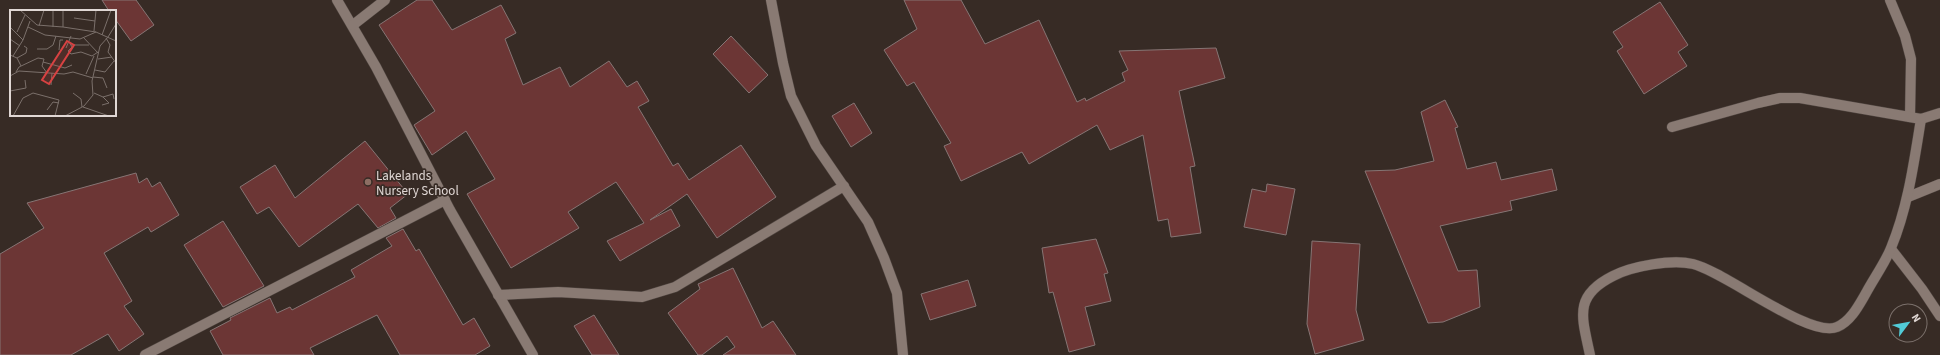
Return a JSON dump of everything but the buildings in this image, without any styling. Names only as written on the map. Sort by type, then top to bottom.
[{"type":"street","points":[[337,0],[353,25],[445,200],[533,355]]},
{"type":"street","points":[[353,25],[385,0]]},
{"type":"street","points":[[771,0],[782,63],[791,96],[816,146],[868,222],[884,258],[897,293],[903,355]]},
{"type":"street","points":[[1890,0],[1905,36],[1911,59],[1910,117]]},
{"type":"street","points":[[1672,128],[1780,98],[1800,98],[1921,119],[1940,113]]},
{"type":"street","points":[[1590,355],[1584,328],[1583,310],[1585,300],[1589,293],[1595,286],[1618,273],[1637,268],[1660,265],[1676,263],[1692,264],[1709,269],[1757,298],[1814,326],[1833,329],[1845,322],[1851,315],[1891,249],[1908,197],[1921,119]]},
{"type":"street","points":[[1908,197],[1940,184]]},
{"type":"street","points":[[498,294],[558,292],[642,296],[675,287],[844,186]]},
{"type":"street","points":[[145,355],[445,200]]},
{"type":"street","points":[[1891,249],[1922,289],[1940,316]]},
{"type":"place","name":"Lakelands Nursery School","points":[[368,182]]}]
